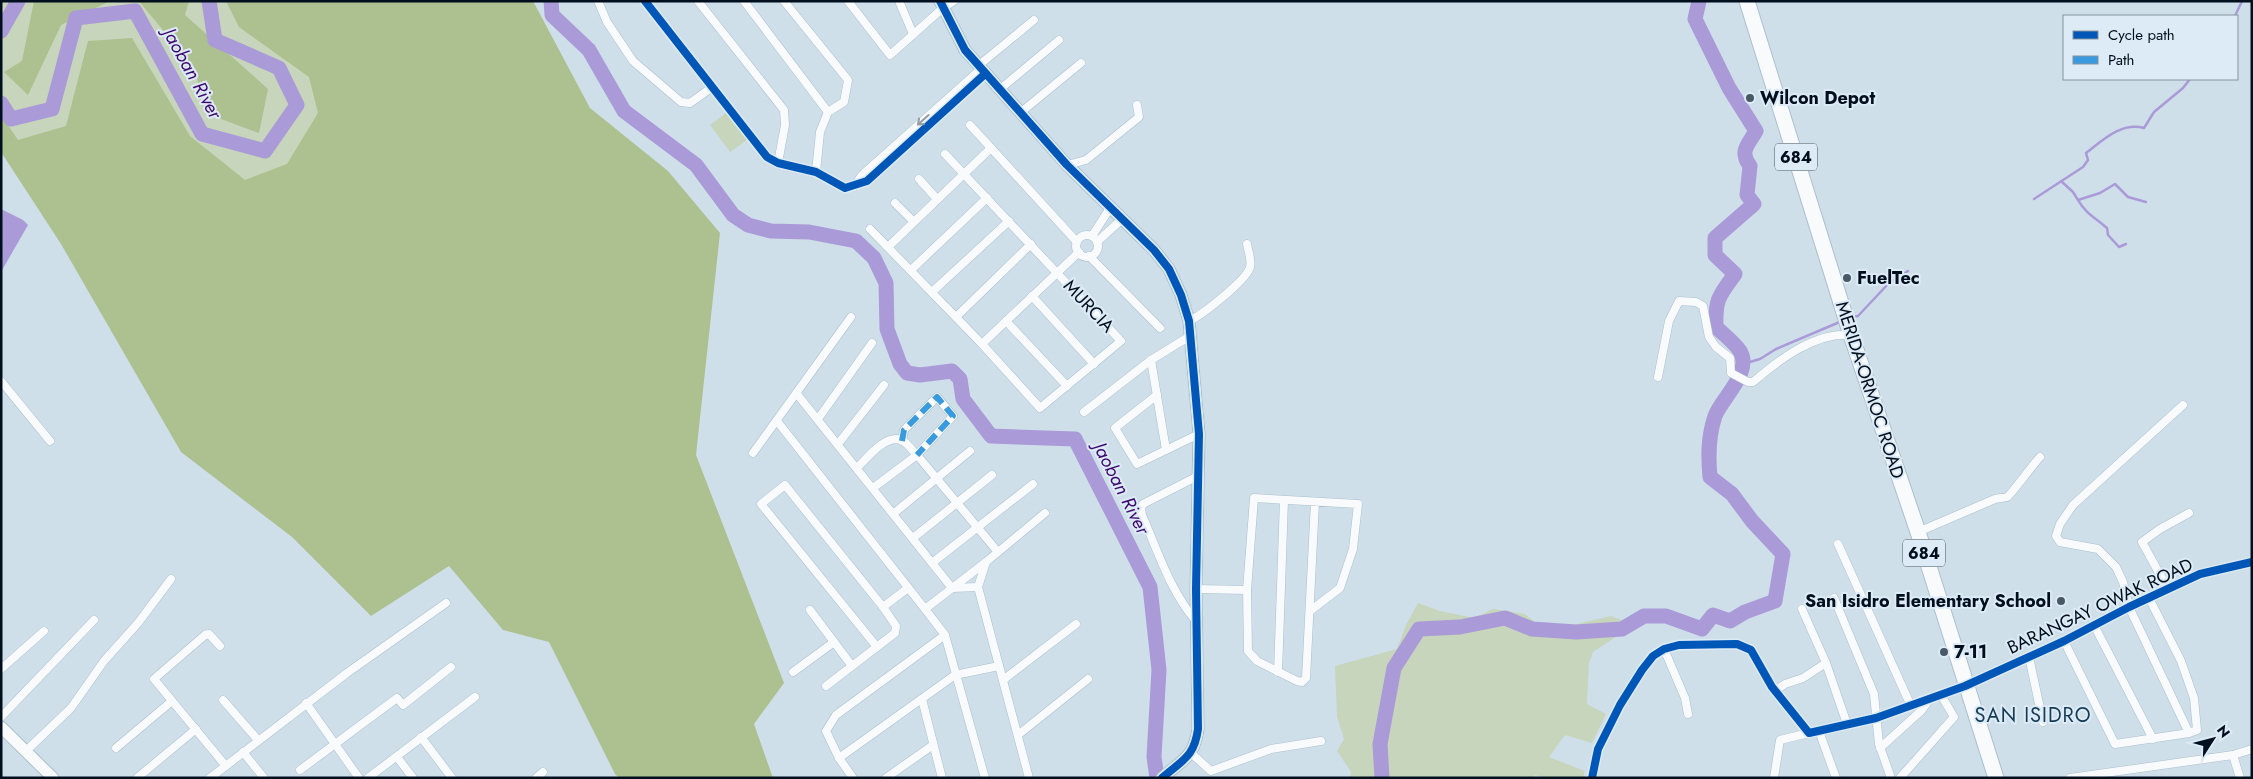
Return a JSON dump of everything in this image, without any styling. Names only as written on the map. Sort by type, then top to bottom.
[{"type":"highway","name":"MERIDA-ORMOC ROAD","points":[[1747,1],[1850,332],[1918,532],[1965,686],[1996,778]]},
{"type":"street","points":[[598,1],[607,22],[632,61],[681,102],[690,103],[711,88]]},
{"type":"street","points":[[645,1],[711,88],[768,157],[778,163],[816,172],[845,188],[867,181],[981,69],[1034,20]]},
{"type":"street","points":[[698,1],[784,110],[785,125],[778,163]]},
{"type":"street","points":[[744,1],[828,112]]},
{"type":"street","points":[[784,1],[848,80],[844,102],[828,112],[820,132],[816,172]]},
{"type":"street","points":[[848,1],[890,55],[941,5],[954,1]]},
{"type":"street","points":[[899,1],[913,34]]},
{"type":"street","points":[[941,5],[965,50],[1067,165],[1154,250],[1169,269],[1182,295],[1189,320],[1199,434],[1196,589],[1198,729],[1196,743],[1191,754],[1163,777]]},
{"type":"street","points":[[999,90],[1059,40]]},
{"type":"street","points":[[1020,113],[1081,63]]},
{"type":"street","points":[[1067,165],[1086,160],[1139,117],[1137,105]]},
{"type":"street","points":[[970,125],[1077,242],[1079,252]]},
{"type":"street","points":[[888,247],[991,148]]},
{"type":"street","name":"MURCIA","points":[[945,154],[1121,341],[1094,364]]},
{"type":"street","points":[[919,179],[937,200]]},
{"type":"street","points":[[911,270],[987,198]]},
{"type":"street","points":[[895,203],[914,222]]},
{"type":"street","points":[[1089,256],[1097,249],[1094,239],[1110,208]]},
{"type":"street","points":[[1094,239],[1122,219]]},
{"type":"street","points":[[932,292],[1009,221]]},
{"type":"street","points":[[870,229],[982,344],[1040,408],[1094,364],[1032,296]]},
{"type":"street","points":[[1077,242],[1085,235],[1094,239]]},
{"type":"street","points":[[956,317],[1031,244]]},
{"type":"street","points":[[1189,320],[1208,310],[1246,275],[1251,264],[1247,244]]},
{"type":"street","points":[[1079,252],[1089,256],[1160,328]]},
{"type":"street","points":[[982,344],[1079,252]]},
{"type":"street","points":[[1658,377],[1669,321],[1672,311],[1679,301],[1696,302],[1704,308],[1709,337],[1730,358],[1730,373],[1748,382],[1753,382],[1774,364],[1806,345],[1836,334],[1850,332]]},
{"type":"street","points":[[753,453],[851,317]]},
{"type":"street","points":[[1006,321],[1068,386]]},
{"type":"street","points":[[1084,412],[1151,360],[1190,336]]},
{"type":"street","points":[[818,419],[872,343]]},
{"type":"street","points":[[1151,360],[1166,450]]},
{"type":"street","points":[[1,380],[50,441]]},
{"type":"street","points":[[838,444],[884,385]]},
{"type":"street","points":[[797,394],[952,588]]},
{"type":"street","points":[[1157,395],[1115,428],[1137,464],[1199,434]]},
{"type":"street","points":[[873,488],[918,455],[953,416],[937,398],[904,430],[902,441]]},
{"type":"street","points":[[2183,405],[2073,504],[2060,524],[2056,536],[2060,542],[2098,549],[2116,567],[2123,582],[2129,607],[2189,733]]},
{"type":"street","points":[[777,421],[945,634],[985,778]]},
{"type":"street","points":[[857,468],[885,442],[894,439],[902,441],[918,455],[998,552]]},
{"type":"street","points":[[893,514],[970,451]]},
{"type":"street","points":[[1918,532],[1995,499],[2007,497],[2040,457]]},
{"type":"street","points":[[913,538],[992,475]]},
{"type":"street","points":[[1196,621],[1184,608],[1173,587],[1142,515],[1141,508],[1143,504],[1198,476]]},
{"type":"street","points":[[932,563],[1033,484]]},
{"type":"street","points":[[826,686],[877,647],[895,633],[896,629],[884,607],[785,485],[761,504],[877,647]]},
{"type":"street","points":[[1310,611],[1340,588],[1353,549],[1358,504],[1254,498],[1247,590],[1248,651],[1257,661],[1297,681],[1302,682],[1306,678],[1315,502]]},
{"type":"street","points":[[1278,672],[1284,500]]},
{"type":"street","points":[[2168,589],[2142,542],[2188,513]]},
{"type":"street","points":[[925,609],[1045,514]]},
{"type":"street","points":[[1838,544],[1911,706]]},
{"type":"street","points":[[986,562],[978,587],[1029,778]]},
{"type":"street","name":"BARANGAY OWAK ROAD","points":[[1774,778],[1780,740],[1876,718],[1929,700],[1965,686],[2095,627],[2129,607],[2200,574],[2252,562]]},
{"type":"street","points":[[26,751],[71,708],[104,661],[138,623],[171,579]]},
{"type":"street","points":[[952,588],[978,587]]},
{"type":"street","points":[[884,607],[908,588]]},
{"type":"street","points":[[1196,589],[1247,590]]},
{"type":"street","points":[[1834,598],[1874,694],[1880,748],[1891,778]]},
{"type":"street","points":[[2064,641],[2115,744],[2189,733],[2197,730],[2194,698],[2181,661],[2149,598]]},
{"type":"street","points":[[210,778],[306,703],[446,603]]},
{"type":"street","points":[[1802,609],[1826,663],[1847,724]]},
{"type":"street","points":[[810,610],[852,666]]},
{"type":"street","points":[[1,718],[94,620]]},
{"type":"street","points":[[1003,680],[1076,624]]},
{"type":"street","points":[[2095,627],[2153,739]]},
{"type":"street","points":[[1,669],[44,631]]},
{"type":"street","points":[[220,646],[209,634],[204,635],[154,679],[225,765]]},
{"type":"street","points":[[853,778],[839,758],[826,731],[836,715],[945,634]]},
{"type":"street","points":[[793,672],[834,642]]},
{"type":"street","points":[[1592,778],[1598,750],[1620,705],[1642,670],[1653,656],[1664,649],[1679,644],[1738,644],[1751,650],[1775,691],[1809,733]]},
{"type":"street","points":[[1664,649],[1685,698],[1688,714]]},
{"type":"street","points":[[2029,657],[2043,722]]},
{"type":"street","points":[[1775,691],[1785,684],[1803,678],[1826,663]]},
{"type":"street","points":[[839,758],[955,675],[999,666]]},
{"type":"street","points":[[300,770],[397,698],[403,705],[451,667]]},
{"type":"street","points":[[1018,735],[1088,679]]},
{"type":"street","points":[[1900,778],[1954,717],[1941,695]]},
{"type":"street","points":[[372,777],[475,697]]},
{"type":"street","points":[[922,699],[942,778]]},
{"type":"street","points":[[223,700],[258,740]]},
{"type":"street","points":[[1880,748],[1922,710],[1929,700]]},
{"type":"street","points":[[116,748],[172,701]]},
{"type":"street","points":[[306,703],[359,778]]},
{"type":"street","points":[[1,727],[54,778]]},
{"type":"street","points":[[137,778],[196,729]]},
{"type":"street","points":[[1819,731],[1836,778]]},
{"type":"street","points":[[422,737],[452,778]]},
{"type":"street","points":[[1191,754],[1214,774],[1271,749],[1322,741]]},
{"type":"street","points":[[886,778],[933,745]]},
{"type":"street","points":[[2070,778],[2233,755],[2252,749]]},
{"type":"street","points":[[243,752],[264,778]]},
{"type":"street","points":[[2233,755],[2240,778]]},
{"type":"street","points":[[397,757],[413,778]]},
{"type":"street","points":[[536,778],[543,772]]},
{"type":"green space","points":[[1,1],[449,1],[448,71],[180,264],[1,139]]},
{"type":"green space","points":[[34,1],[110,1],[61,25],[28,95],[4,72],[22,61]]},
{"type":"green space","points":[[139,1],[189,1],[185,15],[268,89],[259,133],[205,113],[195,69]]},
{"type":"green space","points":[[226,1],[533,1],[590,108],[668,171],[720,233],[696,455],[784,683],[754,724],[773,778],[619,778],[615,774],[549,642],[503,630],[449,566],[371,616],[292,537],[181,452],[61,244],[1,152],[1,115],[18,140],[66,126],[88,41],[132,38],[190,136],[245,180],[287,164],[318,113],[309,77],[239,27]]},
{"type":"green space","points":[[727,112],[747,140],[730,152],[710,125]]},
{"type":"green space","points":[[1418,603],[1440,611],[1474,618],[1493,609],[1525,614],[1536,623],[1560,628],[1611,616],[1634,625],[1593,652],[1589,663],[1587,704],[1606,714],[1592,743],[1565,735],[1549,757],[1585,771],[1583,778],[1545,778],[1535,775],[1533,778],[1350,778],[1351,772],[1337,751],[1344,739],[1337,717],[1335,666],[1397,649],[1406,625]]},
{"type":"shaded area","points":[[1,209],[23,220],[28,225],[1,272]]},
{"type":"waterway","name":"Jaoban River","points":[[1,31],[18,1]]},
{"type":"waterway","name":"Jaoban River","points":[[1,103],[11,119],[52,109],[76,18],[135,11],[202,134],[265,151],[297,105],[279,68],[215,40],[209,1]]},
{"type":"waterway","name":"Jaoban River","points":[[551,1],[552,15],[589,50],[624,111],[696,165],[733,215],[748,225],[771,231],[809,232],[856,241],[874,258],[886,283],[887,329],[900,364],[907,373],[920,375],[952,371],[960,379],[963,399],[991,436],[1075,439],[1150,587],[1159,670],[1154,757],[1157,778]]},
{"type":"waterway","name":"Jaoban River","points":[[1382,778],[1380,744],[1394,668],[1419,629],[1460,627],[1505,618],[1532,629],[1576,632],[1622,629],[1644,616],[1666,616],[1702,629],[1713,615],[1730,621],[1745,612],[1775,601],[1783,554],[1752,521],[1732,494],[1710,477],[1709,447],[1715,416],[1735,385],[1742,368],[1743,359],[1738,348],[1716,327],[1716,310],[1719,298],[1735,274],[1715,255],[1715,238],[1754,204],[1747,195],[1750,166],[1745,152],[1756,131],[1729,88],[1695,19],[1699,1]]},
{"type":"waterway","points":[[2235,15],[2242,1]]},
{"type":"waterway","points":[[2034,199],[2083,167],[2088,160],[2086,153],[2113,133],[2128,128],[2144,128],[2154,112],[2183,88],[2189,80]]},
{"type":"waterway","points":[[2061,181],[2073,192],[2078,200],[2100,193],[2115,184],[2128,197],[2146,202]]},
{"type":"waterway","points":[[2078,200],[2088,212],[2107,228],[2108,235],[2119,247],[2126,244]]},
{"type":"waterway","points":[[1852,317],[1858,316],[1888,284],[1908,271]]},
{"type":"waterway","points":[[1743,364],[1760,359],[1776,349],[1842,321]]},
{"type":"marked path","points":[[902,441],[904,430],[937,397],[953,416],[917,455]]},
{"type":"cycle path","points":[[645,1],[767,157],[778,163],[816,172],[845,188],[867,181],[985,74]]},
{"type":"cycle path","points":[[940,1],[965,50],[1067,165],[1154,250],[1169,269],[1181,295],[1189,321],[1199,434],[1196,589],[1198,729],[1194,746],[1190,753],[1162,778]]},
{"type":"cycle path","points":[[1592,778],[1598,749],[1620,705],[1642,670],[1653,656],[1664,649],[1679,645],[1737,644],[1751,650],[1772,687],[1809,733],[1876,718],[1965,686],[2064,641],[2129,607],[2200,574],[2252,562]]},
{"type":"place","name":"Wilcon Depot","points":[[1750,98]]},
{"type":"place","name":"FuelTec","points":[[1847,278]]},
{"type":"place","name":"San Isidro Elementary School","points":[[2061,601]]},
{"type":"place","name":"7-11","points":[[1944,652]]},
{"type":"district","name":"SAN ISIDRO","points":[[2033,715]]}]
